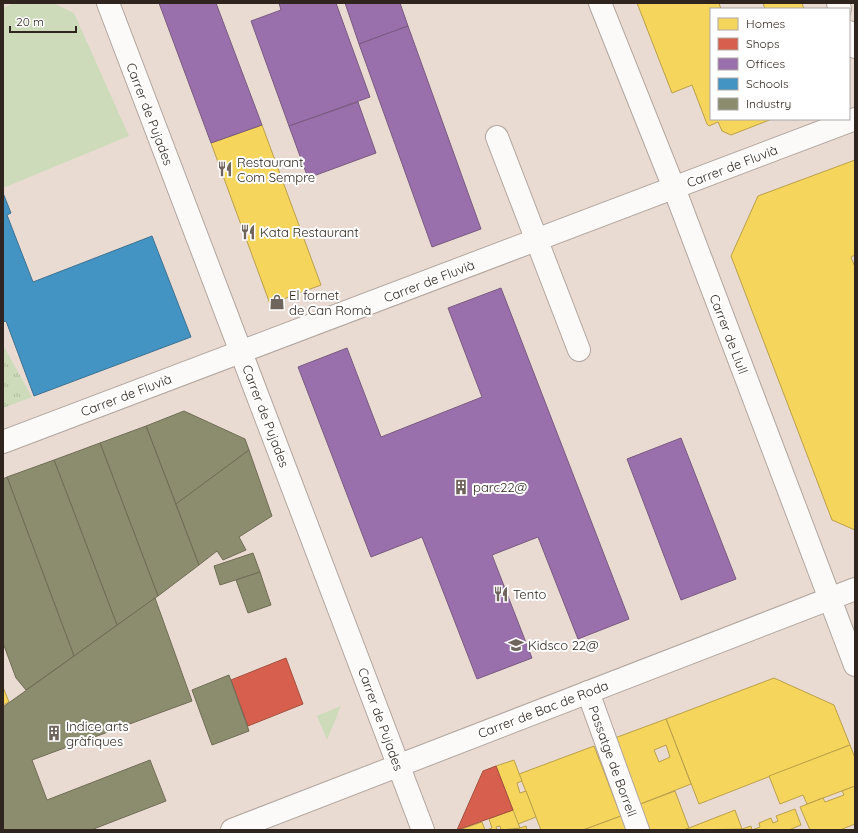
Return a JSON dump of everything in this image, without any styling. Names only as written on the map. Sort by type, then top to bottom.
[{"type":"street","name":"Carrer de Pujades","points":[[108,3],[423,830]]},
{"type":"street","name":"Carrer de Llull","points":[[600,3],[674,188],[855,665]]},
{"type":"street","points":[[850,34],[855,46]]},
{"type":"street","name":"Carrer de Fluvià","points":[[3,442],[855,119]]},
{"type":"street","points":[[497,137],[579,350]]},
{"type":"street","name":"Carrer de Bac de Roda","points":[[232,830],[855,589]]},
{"type":"street","name":"Passatge de Borrell","points":[[588,692],[638,830]]},
{"type":"green space","points":[[14,3],[53,3],[74,13],[129,136],[3,188],[3,8]]},
{"type":"green space","points":[[3,345],[32,397],[3,408]]},
{"type":"green space","points":[[341,706],[327,740],[317,716]]},
{"type":"building: Homes","points":[[637,3],[719,3],[721,8],[710,8],[710,120],[769,120],[731,135],[722,131],[718,122],[709,126],[707,124],[692,85],[672,93]]},
{"type":"building: Homes","points":[[763,3],[802,3],[804,8],[765,8]]},
{"type":"building: Homes","points":[[262,125],[321,285],[270,304],[211,143]]},
{"type":"building: Homes","points":[[855,160],[855,255],[851,257],[855,267],[855,530],[832,520],[731,256],[758,196]]},
{"type":"building: Homes","points":[[774,678],[834,705],[850,745],[699,804],[666,719]]},
{"type":"building: Homes","points":[[3,687],[9,702],[3,705]]},
{"type":"building: Homes","points":[[666,719],[691,784],[638,805],[612,739]],"holes":[[[666,745],[670,757],[659,762],[654,750]]]},
{"type":"building: Homes","points":[[850,745],[855,758],[855,786],[807,804],[803,795],[780,804],[769,776]]},
{"type":"building: Homes","points":[[594,746],[621,816],[583,830],[541,830],[519,774]]},
{"type":"building: Homes","points":[[514,760],[522,781],[517,783],[520,793],[526,791],[536,817],[518,824],[496,766]]},
{"type":"building: Homes","points":[[855,786],[855,824],[840,830],[810,830],[800,807],[823,798],[825,802],[844,795],[842,791]]},
{"type":"building: Homes","points":[[675,791],[689,828],[684,830],[648,830],[638,805]]},
{"type":"building: Homes","points":[[795,809],[801,825],[789,830],[752,830],[760,827],[759,823],[771,818],[773,823],[778,821],[776,816]]},
{"type":"building: Homes","points":[[513,810],[520,828],[501,830],[500,826],[496,827],[497,830],[487,830],[492,828],[489,819]]},
{"type":"building: Homes","points":[[735,810],[742,829],[684,830],[689,828]]},
{"type":"building: Homes","points":[[621,816],[627,830],[583,830]]},
{"type":"building: Homes","points":[[482,822],[485,830],[459,830]]},
{"type":"building: Homes","points":[[526,826],[527,830],[515,830],[520,828]]},
{"type":"building: Homes","points":[[751,826],[752,830],[740,830],[742,829]]},
{"type":"building: Shops","points":[[286,658],[303,704],[248,726],[231,680]]},
{"type":"building: Shops","points":[[496,766],[513,810],[457,830],[483,771]]},
{"type":"building: Offices","points":[[159,3],[216,3],[262,125],[211,143]]},
{"type":"building: Offices","points":[[279,3],[336,3],[370,97],[289,126],[251,21],[281,10]]},
{"type":"building: Offices","points":[[345,3],[400,3],[408,26],[359,44]]},
{"type":"building: Offices","points":[[408,26],[481,229],[432,247],[359,44]]},
{"type":"building: Offices","points":[[358,102],[376,153],[308,178],[289,126]]},
{"type":"building: Offices","name":"parc22@","points":[[501,288],[629,619],[578,639],[538,537],[492,555],[532,658],[477,679],[422,537],[371,557],[298,367],[347,348],[381,437],[482,397],[448,308]]},
{"type":"building: Offices","points":[[681,438],[736,579],[681,600],[627,459]]},
{"type":"building: Schools","points":[[3,193],[11,213],[7,215],[33,282],[152,236],[191,337],[34,396],[6,321],[3,322]]},
{"type":"building: Industry","points":[[184,411],[245,439],[249,450],[176,504],[146,426]]},
{"type":"building: Industry","points":[[146,426],[199,565],[158,596],[100,443]]},
{"type":"building: Industry","points":[[100,443],[158,596],[117,625],[54,460]]},
{"type":"building: Industry","points":[[249,450],[272,516],[239,537],[246,550],[223,560],[217,551],[199,565],[176,504]]},
{"type":"building: Industry","points":[[54,460],[117,625],[74,656],[7,477]]},
{"type":"building: Industry","points":[[7,477],[74,656],[26,690],[16,678],[3,643],[3,479]]},
{"type":"building: Industry","points":[[253,553],[260,572],[220,585],[214,566]]},
{"type":"building: Industry","points":[[260,572],[271,605],[248,613],[236,580]]},
{"type":"building: Industry","name":"Indice arts gràfiques","points":[[155,598],[192,701],[32,760],[47,800],[150,760],[166,801],[91,830],[3,830],[3,707]]},
{"type":"building: Industry","points":[[229,675],[249,731],[212,745],[192,690]]},
{"type":"place","name":"Restaurant Com Sempre","points":[[225,169]]},
{"type":"place","name":"Kata Restaurant","points":[[248,232]]},
{"type":"place","name":"El fornet de Can Romà","points":[[277,302]]},
{"type":"place","name":"parc22@","points":[[461,487]]},
{"type":"place","name":"Tento","points":[[501,594]]},
{"type":"place","name":"Kidsco 22@","points":[[516,645]]},
{"type":"place","name":"Indice arts gràfiques","points":[[54,733]]}]
